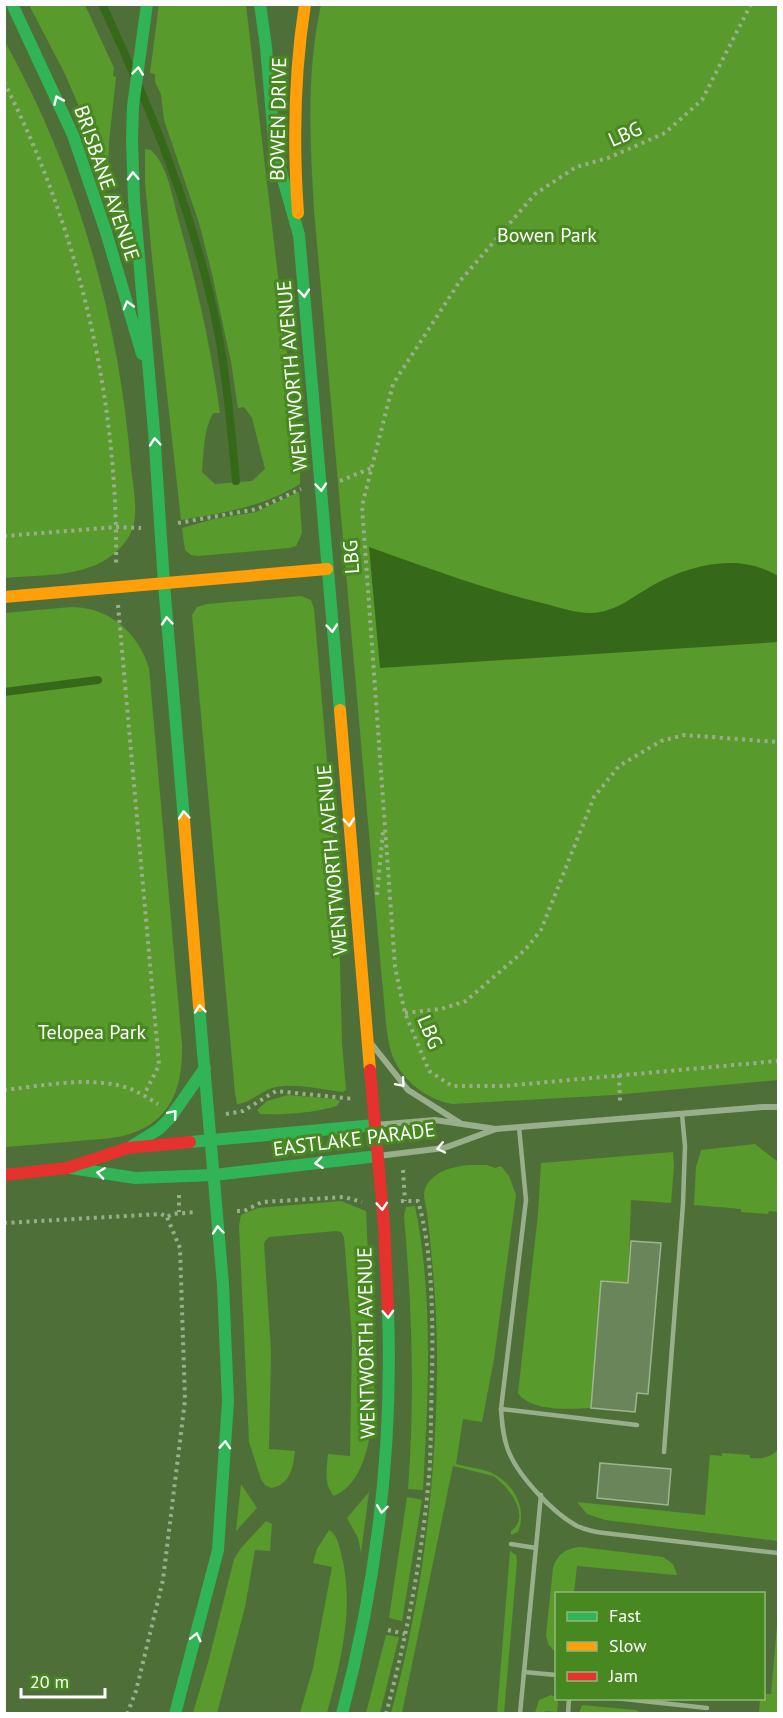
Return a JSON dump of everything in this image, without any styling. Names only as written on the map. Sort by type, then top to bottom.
[{"type":"main road","name":"BRISBANE AVENUE","points":[[12,4],[74,135],[106,232],[150,381]]},
{"type":"main road","points":[[147,4],[137,73],[133,122],[132,166],[135,227],[150,381],[162,526],[164,584],[206,1068],[223,1285],[228,1401],[219,1539],[175,1713]]},
{"type":"main road","name":"WENTWORTH AVENUE","points":[[260,4],[275,151],[299,235],[378,1156],[389,1338],[389,1403],[385,1479],[368,1608],[342,1713]]},
{"type":"main road","name":"BOWEN DRIVE","points":[[299,235],[294,154],[298,48],[304,4]]},
{"type":"main road","points":[[4,597],[327,569]]},
{"type":"main road","points":[[128,1148],[159,1129],[170,1118],[206,1068]]},
{"type":"main road","name":"EASTLAKE PARADE","points":[[211,1139],[375,1125]]},
{"type":"main road","points":[[4,1174],[67,1168],[128,1148],[211,1139]]},
{"type":"main road","name":"EASTLAKE PARADE","points":[[214,1175],[378,1156]]},
{"type":"main road","points":[[67,1168],[135,1178],[214,1175]]},
{"type":"street","name":"EASTLAKE PARADE","points":[[366,1036],[408,1090],[460,1123]]},
{"type":"street","name":"EASTLAKE PARADE","points":[[375,1125],[428,1120],[496,1129],[778,1107]]},
{"type":"street","name":"EASTLAKE PARADE","points":[[378,1156],[444,1148],[496,1129]]},
{"type":"lane","points":[[664,1452],[683,1204],[685,1146],[682,1114]]},
{"type":"lane","points":[[519,1127],[526,1200],[501,1409],[503,1433],[511,1456],[524,1477],[566,1519],[591,1532],[778,1553]]},
{"type":"lane","points":[[501,1409],[637,1425]]},
{"type":"lane","points":[[520,1713],[541,1495]]},
{"type":"lane","points":[[511,1544],[536,1548]]},
{"type":"lane","points":[[524,1671],[555,1675]]},
{"type":"lane","points":[[633,1700],[707,1708]]},
{"type":"path","name":"LBG","points":[[751,4],[702,100],[665,133],[608,158],[576,167],[535,194],[460,281],[393,384],[362,506],[395,967],[405,1012],[429,1071],[452,1086],[504,1086],[778,1061]]},
{"type":"path","points":[[4,82],[26,125],[54,198],[79,279],[108,413],[117,527],[116,586],[159,1065],[144,1095],[117,1085],[82,1082],[4,1090]]},
{"type":"path","points":[[336,482],[371,468]]},
{"type":"path","points":[[183,522],[257,509],[302,489]]},
{"type":"path","points":[[4,536],[117,527],[132,529]]},
{"type":"path","points":[[405,1012],[441,1009],[466,1001],[525,951],[541,930],[594,797],[619,766],[661,741],[684,735],[778,742]]},
{"type":"path","points":[[619,1075],[620,1094]]},
{"type":"path","points":[[235,1113],[243,1111],[276,1091],[342,1098]]},
{"type":"path","points":[[244,1211],[262,1202],[344,1197],[359,1202]]},
{"type":"path","points":[[386,1713],[405,1634],[422,1537],[430,1463],[431,1298],[424,1225],[418,1201],[405,1201]]},
{"type":"path","points":[[167,1217],[179,1212]]},
{"type":"path","points":[[4,1223],[161,1214],[167,1217],[180,1248],[185,1400],[163,1580],[136,1691],[127,1713]]},
{"type":"path","points":[[388,1630],[405,1634]]},
{"type":"green space","points":[[159,4],[246,5],[300,463],[300,484],[271,499],[242,508],[181,520],[153,268],[145,182],[145,149],[151,150],[157,157],[169,182],[208,339],[220,413],[213,413],[207,427],[202,472],[215,484],[252,481],[265,469],[252,418],[244,407],[238,408],[231,362],[199,223],[164,120],[161,94],[155,82],[155,74],[150,73]]},
{"type":"green space","points":[[29,5],[85,5],[114,68],[113,76],[116,77],[108,171],[65,74]]},
{"type":"green space","name":"Bowen Park","points":[[321,5],[778,5],[778,1080],[614,1095],[453,1104],[433,1098],[415,1087],[395,1062],[389,1044],[385,1017],[314,210],[311,82]]},
{"type":"green space","points":[[4,40],[53,141],[90,246],[105,301],[116,356],[125,411],[135,513],[128,538],[117,551],[89,568],[56,574],[5,578]]},
{"type":"green space","points":[[299,492],[302,533],[296,546],[198,556],[191,555],[185,550],[182,528],[214,519],[256,512]]},
{"type":"green space","points":[[301,596],[311,600],[314,609],[338,889],[342,1042],[346,1090],[343,1092],[301,1086],[276,1087],[237,1104],[192,615],[197,607],[207,604]]},
{"type":"green space","name":"Telopea Park","points":[[71,607],[98,611],[120,624],[138,643],[149,668],[182,1060],[172,1100],[156,1120],[144,1128],[130,1134],[105,1139],[5,1147],[5,613]]},
{"type":"green space","points":[[288,1095],[340,1101],[337,1106],[299,1113],[260,1114],[257,1110],[267,1101]]},
{"type":"green space","points":[[755,1144],[778,1162],[778,1212],[769,1211],[768,1214],[741,1212],[741,1209],[694,1205],[696,1167],[701,1150]]},
{"type":"green space","points":[[673,1152],[671,1203],[631,1200],[628,1283],[601,1281],[591,1408],[552,1408],[532,1404],[518,1393],[538,1214],[541,1163]]},
{"type":"green space","points":[[487,1165],[495,1168],[501,1166],[509,1176],[516,1195],[494,1359],[482,1422],[463,1419],[456,1464],[482,1469],[505,1482],[512,1489],[520,1505],[521,1523],[518,1532],[511,1535],[511,1531],[517,1525],[518,1510],[511,1494],[499,1481],[493,1476],[453,1466],[402,1713],[391,1713],[420,1581],[434,1447],[436,1323],[432,1255],[424,1192],[428,1183],[438,1174],[451,1168]]},
{"type":"green space","points":[[341,1201],[366,1211],[374,1345],[374,1406],[370,1436],[363,1462],[351,1483],[334,1496],[327,1481],[328,1454],[350,1456],[352,1337],[344,1237],[341,1232],[336,1231],[269,1237],[264,1244],[271,1351],[269,1449],[295,1451],[289,1475],[282,1483],[271,1488],[261,1479],[249,1442],[239,1225],[241,1215],[258,1208]]},
{"type":"green space","points":[[415,1206],[421,1241],[427,1312],[428,1384],[423,1490],[408,1489],[412,1352],[404,1216],[406,1207]]},
{"type":"green space","points":[[778,1450],[778,1541],[605,1520],[587,1514],[577,1502],[705,1515],[710,1455],[722,1456],[722,1453],[750,1455],[750,1458],[758,1458],[769,1456]]},
{"type":"green space","points":[[241,1484],[257,1508],[236,1531]]},
{"type":"green space","points":[[369,1492],[361,1553],[358,1538],[347,1518]]},
{"type":"green space","points":[[407,1497],[422,1500],[402,1621],[389,1618]]},
{"type":"green space","points":[[266,1521],[272,1524],[270,1551],[255,1550],[245,1607],[217,1713],[193,1713],[234,1559]]},
{"type":"green space","points":[[329,1530],[334,1534],[341,1553],[347,1593],[341,1654],[327,1713],[300,1713],[313,1668],[332,1567],[313,1563],[317,1549]]},
{"type":"green space","points":[[581,1547],[663,1557],[673,1564],[677,1574],[577,1566],[574,1592],[555,1592],[555,1652],[548,1644],[546,1635],[553,1568],[557,1559],[571,1549]]},
{"type":"green space","points":[[510,1551],[516,1555],[517,1562],[504,1713],[497,1713]]},
{"type":"green space","points":[[778,1614],[778,1713],[759,1713],[760,1700],[765,1700],[765,1694],[771,1694]]},
{"type":"green space","points":[[386,1635],[399,1637],[380,1713],[366,1713]]},
{"type":"green space","points":[[551,1695],[555,1697],[558,1703],[557,1712],[535,1713],[539,1700]]},
{"type":"green space","points":[[582,1705],[636,1710],[641,1713],[579,1713]]},
{"type":"shaded area","points":[[369,547],[498,591],[585,613],[609,610],[671,576],[702,566],[733,563],[748,565],[778,576],[778,642],[380,668]]},
{"type":"building","points":[[631,1241],[661,1243],[648,1394],[637,1393],[635,1412],[591,1408],[601,1281],[628,1283]]},
{"type":"building","points":[[600,1463],[671,1469],[668,1505],[597,1498]]},
{"type":"waterway","points":[[102,4],[154,123],[196,244],[217,327],[236,481]]},
{"type":"waterway","points":[[4,692],[98,680]]},
{"type":"traffic: fast","points":[[12,4],[73,135],[106,232],[142,354]]},
{"type":"traffic: fast","points":[[147,4],[133,106],[134,200],[184,820]]},
{"type":"traffic: fast","points":[[260,4],[275,151],[299,235],[340,710]]},
{"type":"traffic: fast","points":[[175,1714],[218,1550],[228,1401],[223,1285],[199,1006]]},
{"type":"traffic: fast","points":[[132,1146],[159,1129],[170,1118],[205,1068]]},
{"type":"traffic: fast","points":[[190,1142],[375,1125]]},
{"type":"traffic: fast","points":[[71,1168],[135,1178],[214,1175],[378,1156]]},
{"type":"traffic: fast","points":[[342,1714],[365,1614],[380,1514],[388,1412],[388,1310]]},
{"type":"traffic: slow","points":[[298,213],[295,108],[305,4]]},
{"type":"traffic: slow","points":[[4,597],[327,569]]},
{"type":"traffic: slow","points":[[340,710],[370,1070]]},
{"type":"traffic: slow","points":[[184,820],[199,1006]]},
{"type":"traffic: jam","points":[[370,1070],[384,1225],[388,1310]]},
{"type":"traffic: jam","points":[[4,1175],[67,1168],[128,1148],[190,1142]]}]
